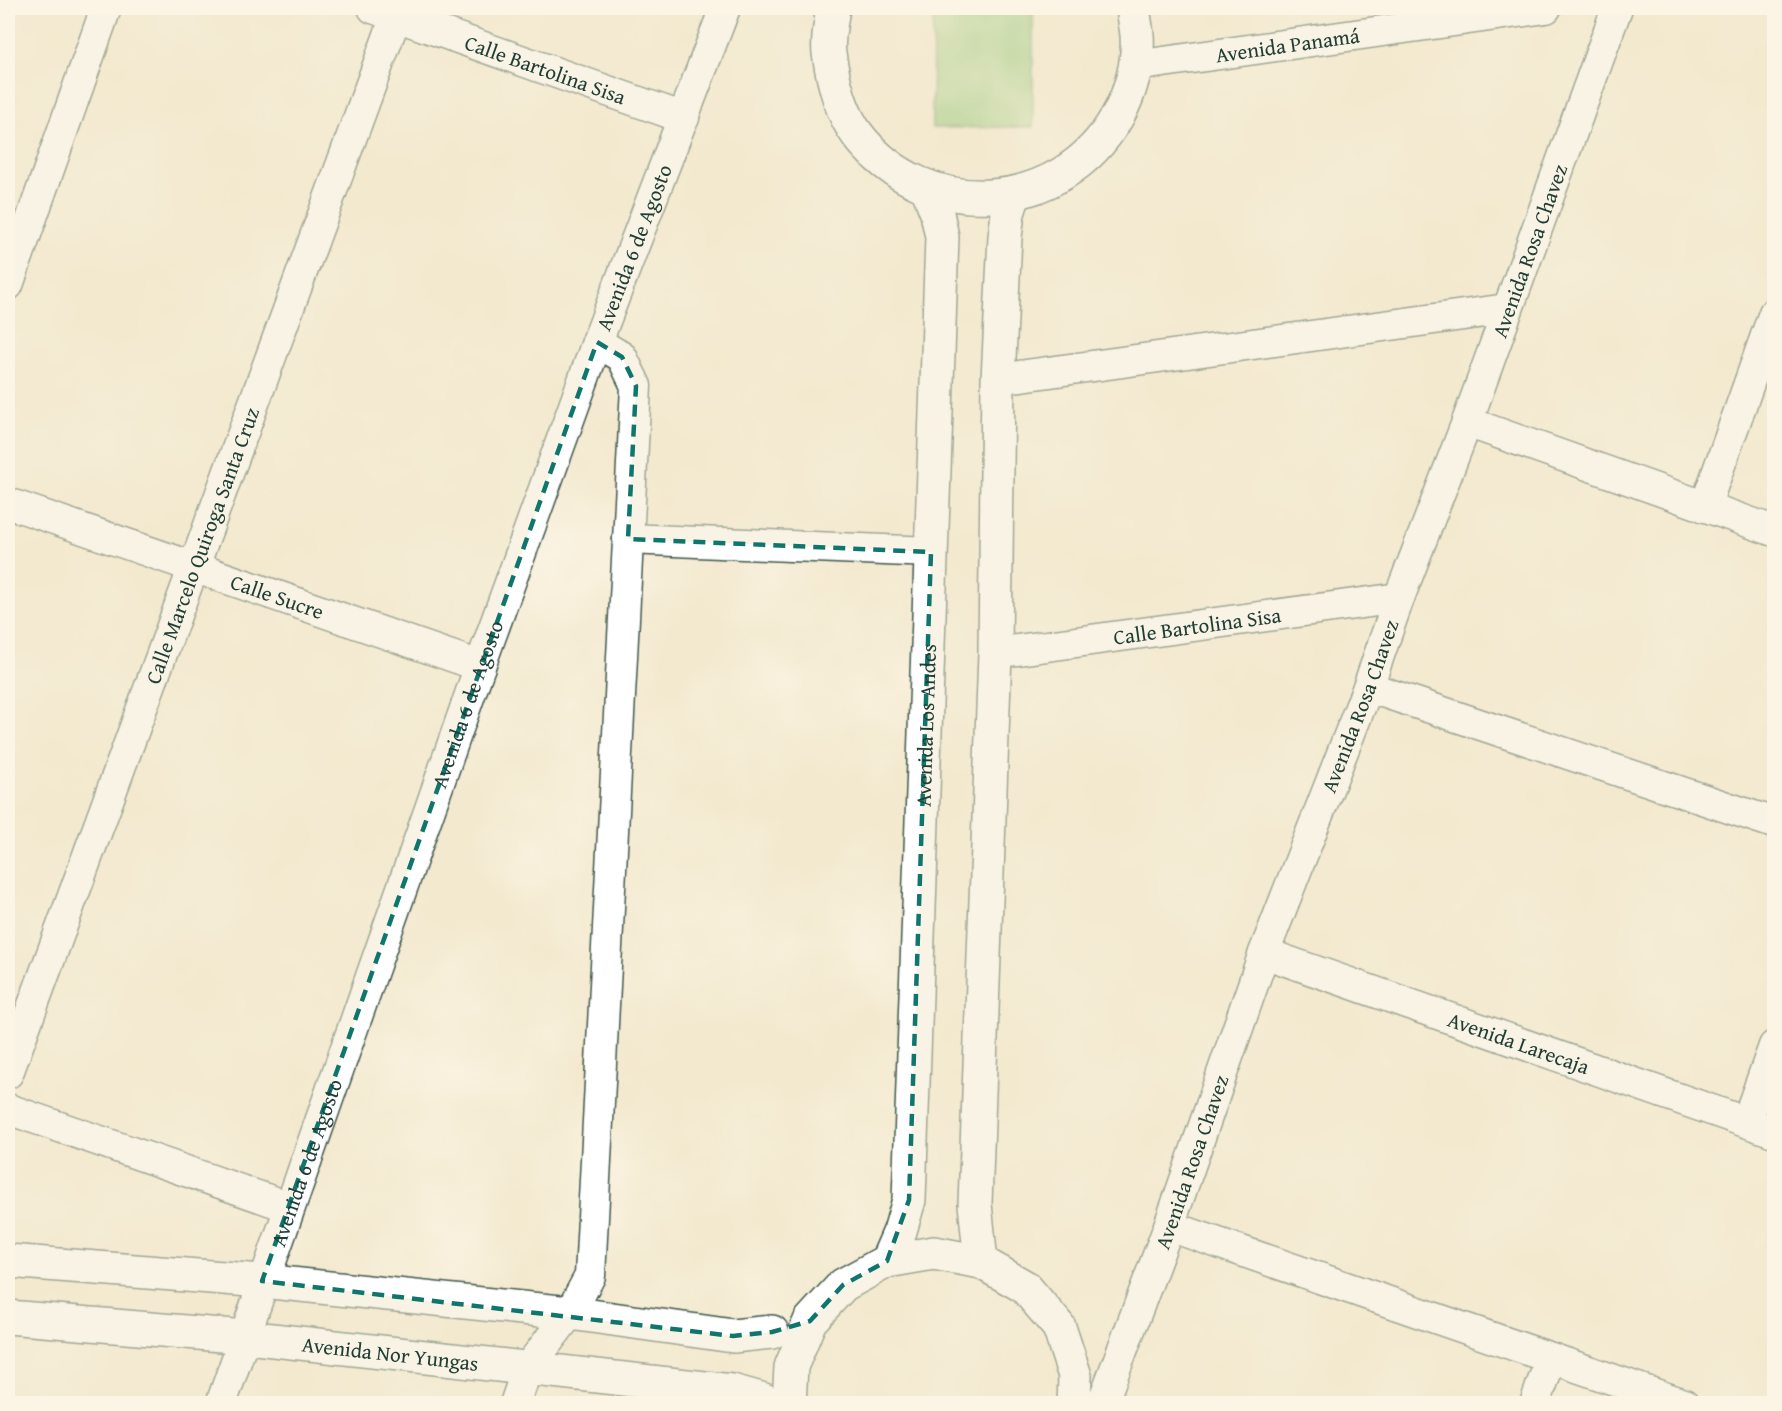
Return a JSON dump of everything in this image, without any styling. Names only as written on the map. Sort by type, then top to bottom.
[{"type":"street","points":[[8,285],[20,211],[106,8]]},
{"type":"street","name":"Avenida 6 de Agosto","points":[[221,1404],[262,1281],[480,666],[597,342],[725,8]]},
{"type":"street","points":[[833,8],[829,50],[837,94],[857,133],[888,165],[927,187],[970,197],[1014,194],[1050,183],[1081,162],[1107,135],[1126,102],[1135,66],[1137,36],[1133,8]]},
{"type":"street","name":"Avenida Panamá","points":[[1135,66],[1546,8]]},
{"type":"street","name":"Avenida Rosa Chavez","points":[[1102,1404],[1169,1226],[1264,953],[1368,687],[1399,598],[1467,422],[1617,8]]},
{"type":"street","name":"Calle Bartolina Sisa","points":[[405,14],[684,118]]},
{"type":"street","name":"Calle Marcelo Quiroga Santa Cruz","points":[[8,1073],[193,567],[405,14]]},
{"type":"street","name":"Avenida Los Andes","points":[[887,1261],[900,1231],[909,1200],[942,237],[937,213],[927,187]]},
{"type":"street","points":[[981,1262],[975,1204],[995,653],[998,379],[1005,237],[1008,213],[1014,194]]},
{"type":"street","points":[[998,379],[1507,309]]},
{"type":"street","points":[[1705,507],[1774,313]]},
{"type":"street","points":[[515,1404],[527,1369],[570,1313],[590,1276],[636,386],[622,357],[597,342]]},
{"type":"street","points":[[1467,422],[1774,531]]},
{"type":"street","name":"Calle Sucre","points":[[8,503],[480,666]]},
{"type":"street","points":[[628,539],[931,552]]},
{"type":"street","name":"Calle Bartolina Sisa","points":[[995,653],[1399,598]]},
{"type":"street","points":[[1368,687],[1774,823]]},
{"type":"street","name":"Avenida Larecaja","points":[[1264,953],[1774,1132]]},
{"type":"street","points":[[1747,1121],[1774,1046]]},
{"type":"street","points":[[8,1108],[289,1207]]},
{"type":"street","points":[[1169,1226],[1684,1404]]},
{"type":"street","points":[[789,1404],[791,1367],[810,1321],[843,1285],[887,1261],[933,1253],[981,1262],[1025,1287],[1059,1327],[1075,1376],[1074,1404]]},
{"type":"street","points":[[8,1261],[262,1281],[570,1313],[733,1336],[772,1332],[810,1321]]},
{"type":"street","name":"Avenida Nor Yungas","points":[[8,1317],[245,1337],[732,1391],[764,1400],[769,1404]]},
{"type":"street","points":[[1535,1404],[1551,1358]]},
{"type":"highlighted area","points":[[597,342],[622,357],[636,386],[628,539],[931,552],[909,1200],[887,1261],[843,1285],[810,1321],[772,1332],[733,1336],[262,1281]]},
{"type":"green space","points":[[933,8],[1033,8],[1033,127],[932,128]]}]
